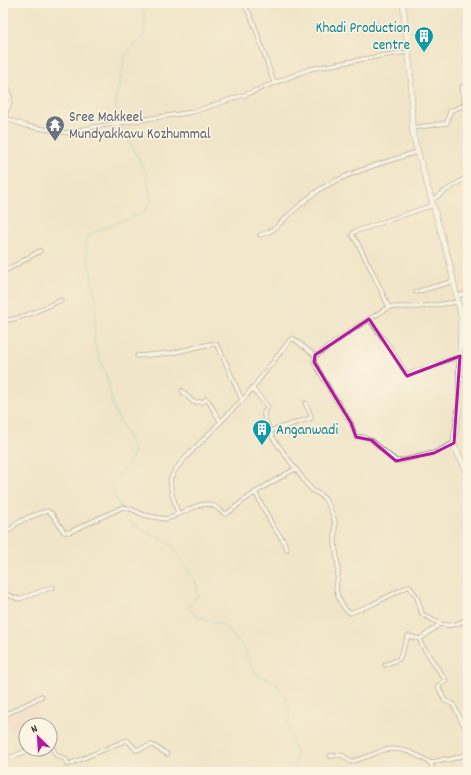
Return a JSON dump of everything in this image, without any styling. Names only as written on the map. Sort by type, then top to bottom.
[{"type":"main road","points":[[403,3],[411,78],[412,128],[417,152],[454,281],[461,316],[458,380],[459,407],[454,443],[455,448],[468,473]]},
{"type":"street","points":[[243,3],[254,24],[274,83]]},
{"type":"street","points":[[3,79],[11,100],[9,108],[3,117],[26,126],[68,133],[193,112],[247,94],[310,69],[408,52]]},
{"type":"street","points":[[412,128],[446,123],[450,111],[465,105],[462,87],[468,86]]},
{"type":"street","points":[[260,235],[275,228],[321,189],[355,172],[417,152]]},
{"type":"street","points":[[389,307],[372,271],[352,235],[354,232],[432,203],[468,176]]},
{"type":"street","points":[[3,272],[40,251]]},
{"type":"street","points":[[416,292],[454,281]]},
{"type":"street","points":[[457,296],[468,292]]},
{"type":"street","points":[[3,321],[37,312],[61,300]]},
{"type":"street","points":[[315,355],[389,307],[418,307],[458,302]]},
{"type":"street","points":[[369,319],[408,374],[460,356]]},
{"type":"street","points":[[177,514],[177,507],[172,494],[170,480],[175,470],[186,457],[242,400],[291,339],[294,339],[315,355]]},
{"type":"street","points":[[137,356],[172,353],[210,344],[216,344],[242,400]]},
{"type":"street","points":[[315,355],[314,362],[351,423],[356,437],[363,437],[371,440],[396,461],[434,453],[454,443]]},
{"type":"street","points":[[458,380],[468,378]]},
{"type":"street","points":[[252,388],[268,407],[264,412],[264,416],[273,438],[295,469],[310,487],[324,498],[330,508],[335,522],[338,565],[336,590],[345,609],[350,613],[410,586],[417,597],[422,614],[440,624],[449,626],[460,623],[468,618]]},
{"type":"street","points":[[182,391],[193,402],[203,402],[206,399],[221,422]]},
{"type":"street","points":[[270,431],[311,418],[305,403]]},
{"type":"street","points":[[3,534],[23,520],[47,511],[52,514],[64,532],[72,531],[122,508],[131,509],[144,515],[166,519],[205,504],[217,507],[224,514],[228,513],[255,492],[295,469]]},
{"type":"street","points":[[255,492],[287,549]]},
{"type":"street","points":[[3,595],[6,594],[18,599],[53,587]]},
{"type":"street","points":[[420,639],[440,624]]},
{"type":"street","points":[[385,665],[400,659],[408,636],[420,639]]},
{"type":"street","points":[[420,639],[446,681],[438,686],[445,701],[453,704],[463,724],[468,722]]},
{"type":"street","points":[[3,716],[42,696]]},
{"type":"street","points":[[58,756],[67,760],[67,765],[127,740],[136,750],[152,745],[167,754]]},
{"type":"street","points":[[330,756],[342,755],[351,762],[384,750],[406,750],[431,763],[433,772]]},
{"type":"street","points":[[3,760],[18,754]]},
{"type":"street","points":[[431,763],[468,754]]},
{"type":"highlighted area","points":[[369,319],[407,376],[460,356],[454,443],[434,453],[396,461],[371,440],[356,437],[351,423],[314,362],[315,355]]},
{"type":"shaded area","points":[[35,703],[40,717],[18,717],[18,736],[16,737],[5,717]]},
{"type":"waterway","points":[[120,122],[116,113],[116,95],[125,56],[144,36],[145,17],[140,3]]},
{"type":"waterway","points":[[121,125],[147,175],[151,201],[144,212],[94,232],[86,239],[86,248],[96,301],[94,343],[107,378],[114,410],[134,449],[130,462],[111,486],[121,507]]},
{"type":"waterway","points":[[123,509],[132,524],[172,545],[196,583],[198,596],[188,608],[197,616],[223,625],[243,647],[255,672],[262,677],[274,681],[286,698],[290,718],[286,722],[296,753],[295,764],[288,772]]},
{"type":"place","name":"Khadi Production centre","points":[[424,53]]},
{"type":"place","name":"Sree Makkeel Mundyakkavu Kozhummal","points":[[55,142]]},
{"type":"place","name":"Anganwadi","points":[[262,446]]}]
